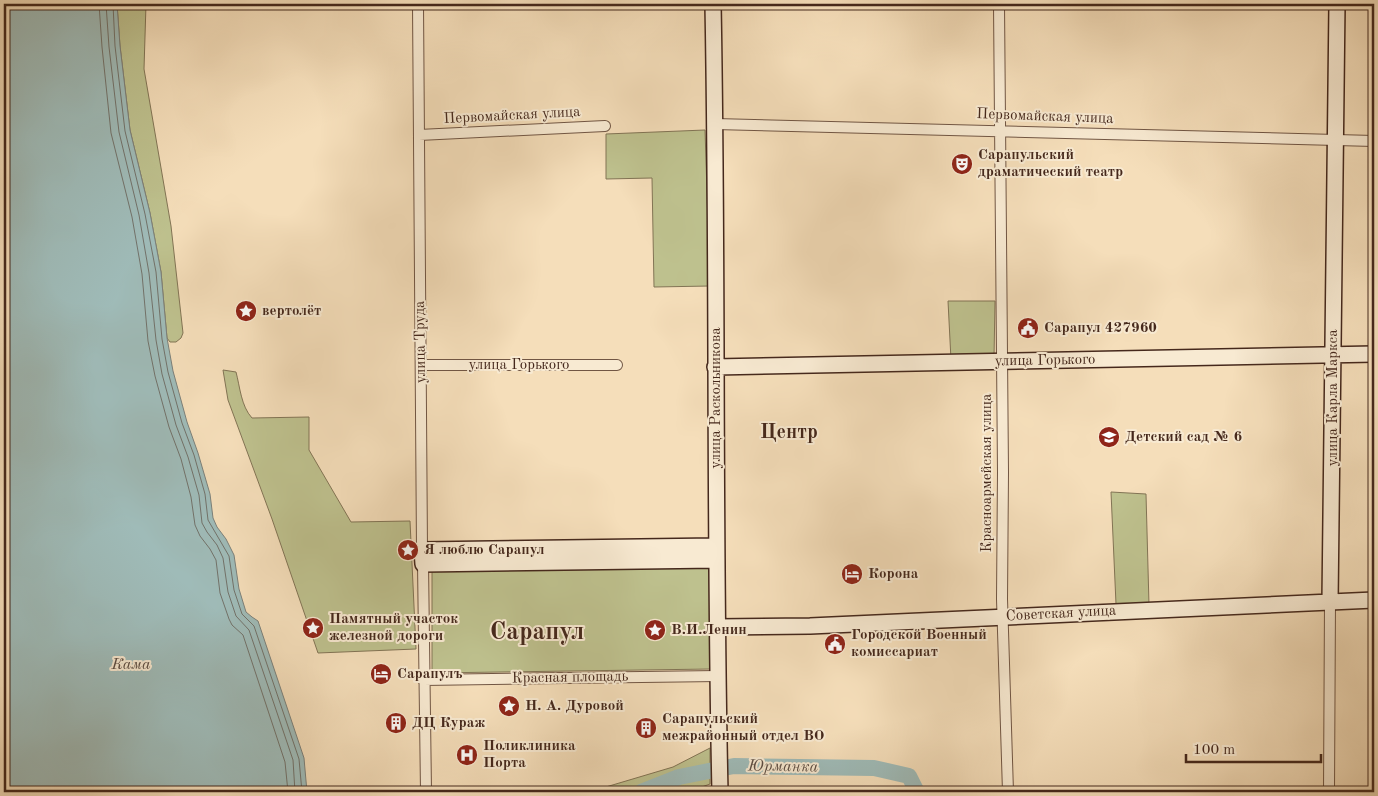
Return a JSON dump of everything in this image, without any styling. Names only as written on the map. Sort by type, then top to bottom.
[{"type":"main road","name":"улица Раскольникова","points":[[713,4],[716,553],[720,792]]},
{"type":"main road","name":"улица Карла Маркса","points":[[1330,602],[1337,4]]},
{"type":"main road","name":"улица Горького","points":[[715,367],[1374,354]]},
{"type":"main road","points":[[423,557],[716,553]]},
{"type":"main road","name":"Советская улица","points":[[717,627],[810,626],[1374,600]]},
{"type":"street","name":"улица Труда","points":[[418,4],[423,680],[426,792]]},
{"type":"street","name":"Красноармейская улица","points":[[999,4],[1003,472],[1002,617],[1008,792]]},
{"type":"street","name":"Первомайская улица","points":[[715,124],[1374,141]]},
{"type":"street","name":"Первомайская улица","points":[[419,135],[605,126]]},
{"type":"street","name":"улица Горького","points":[[421,365],[617,365]]},
{"type":"street","name":"улица Карла Маркса","points":[[1329,792],[1330,602]]},
{"type":"street","name":"Красная площадь","points":[[423,680],[718,676]]},
{"type":"green space","points":[[117,4],[146,4],[144,69],[171,226],[183,333],[176,342],[170,342],[167,338],[161,272],[150,213],[130,130]]},
{"type":"green space","points":[[705,130],[710,286],[654,287],[652,178],[606,179],[606,134]]},
{"type":"green space","points":[[948,301],[995,301],[994,358],[951,360]]},
{"type":"green space","points":[[223,370],[236,372],[243,402],[252,418],[309,417],[309,450],[351,522],[410,521],[416,649],[318,653],[272,519],[228,400]]},
{"type":"green space","points":[[1111,492],[1146,494],[1149,605],[1116,604]]},
{"type":"green space","points":[[710,565],[711,669],[432,673],[432,568]]},
{"type":"green space","points":[[710,748],[710,784],[688,792],[589,792],[673,767]]},
{"type":"water","name":"Кама","points":[[4,4],[117,4],[130,130],[150,213],[161,272],[167,338],[173,371],[210,494],[213,518],[234,555],[239,589],[246,612],[258,621],[304,758],[307,792],[4,792]]},
{"type":"waterway","name":"Юрманка","points":[[641,792],[679,777],[734,766],[874,768],[909,776],[917,792]]},
{"type":"place","name":"Сарапульский драматический театр","points":[[962,164]]},
{"type":"place","name":"вертолёт","points":[[246,311]]},
{"type":"place","name":"Сарапул 427960","points":[[1028,328]]},
{"type":"place","name":"Детский сад № 6","points":[[1109,437]]},
{"type":"place","name":"Я люблю Сарапул","points":[[408,550]]},
{"type":"place","name":"Корона","points":[[852,574]]},
{"type":"place","name":"Памятный участок железной дороги","points":[[313,628]]},
{"type":"place","name":"В.И.Ленин","points":[[655,630]]},
{"type":"place","name":"Городской Военный комиссариат","points":[[835,644]]},
{"type":"place","name":"Сарапулъ","points":[[381,674]]},
{"type":"place","name":"Н. А. Дуровой","points":[[509,706]]},
{"type":"place","name":"ДЦ Кураж","points":[[396,723]]},
{"type":"place","name":"Сарапульский межрайонный отдел ВО","points":[[646,728]]},
{"type":"place","name":"Поликлиника Порта","points":[[467,755]]},
{"type":"district","name":"Центр","points":[[789,433]]},
{"type":"district","name":"Сарапул","points":[[537,632]]}]
